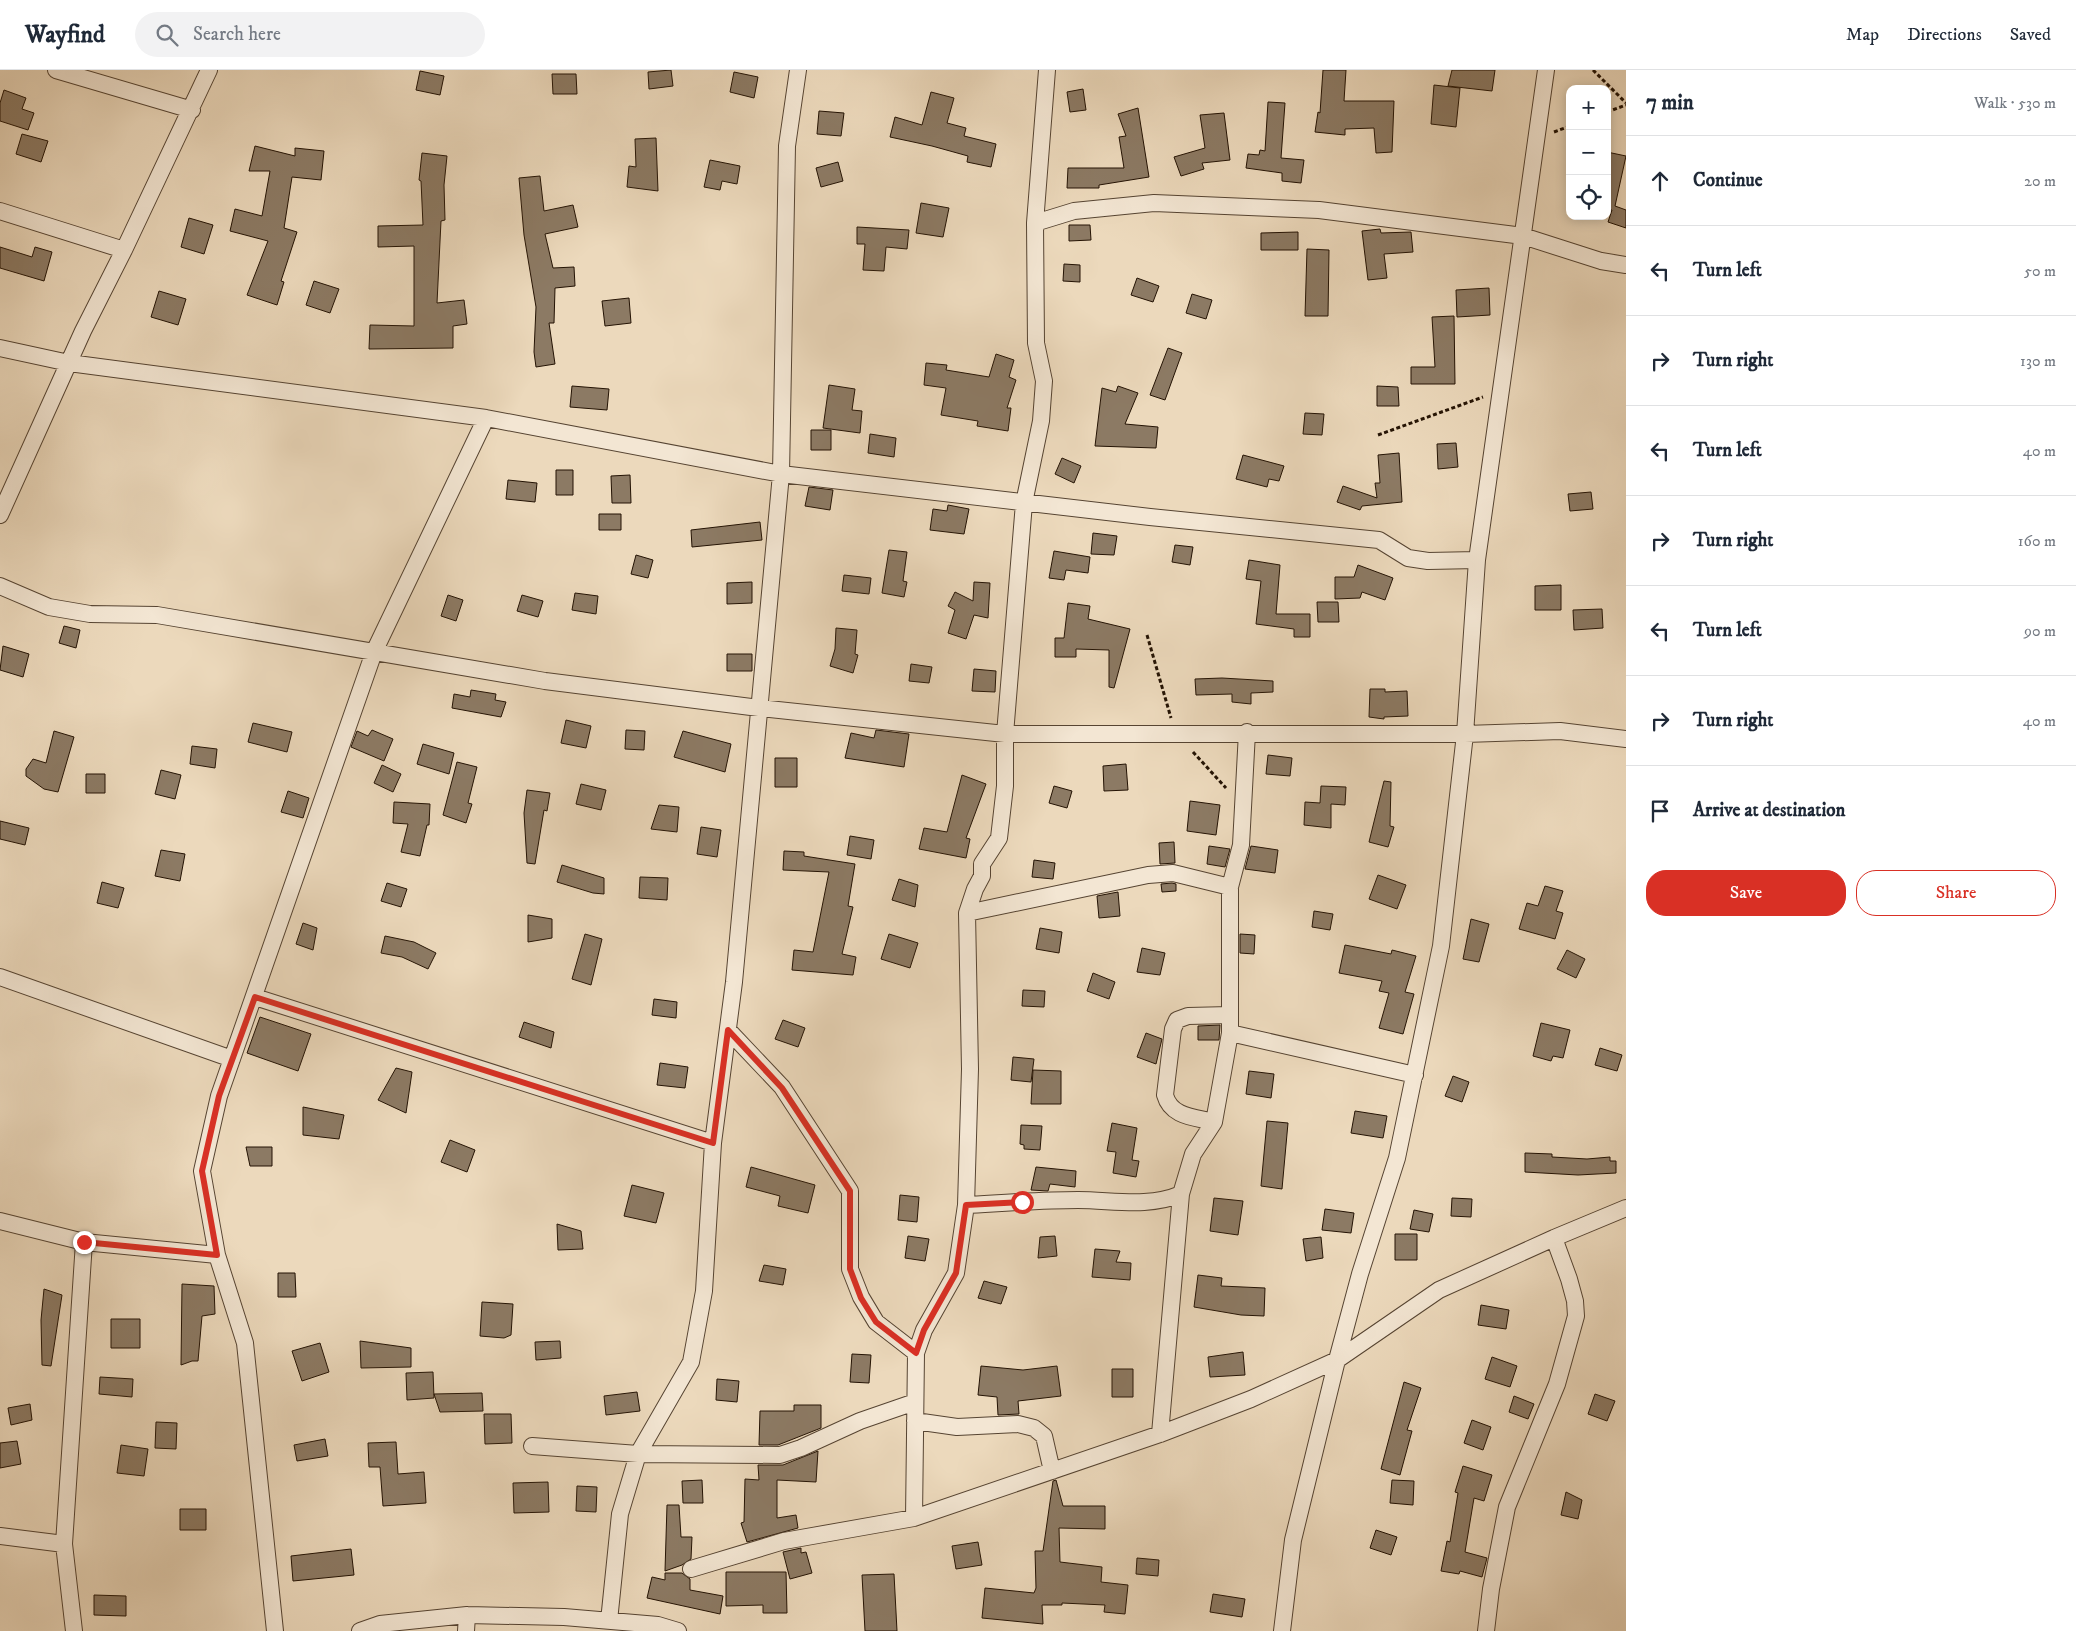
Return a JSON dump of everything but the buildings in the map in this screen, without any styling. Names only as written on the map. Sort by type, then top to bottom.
[{"type":"street","points":[[56,70],[192,110]]},
{"type":"street","points":[[0,515],[83,330],[192,110],[209,70]]},
{"type":"street","points":[[609,1621],[620,1514],[638,1454],[690,1362],[704,1291],[713,1143],[728,1030],[781,474],[787,146],[798,70]]},
{"type":"street","points":[[914,1518],[916,1353],[924,1330],[956,1273],[966,1205],[970,1069],[967,914],[975,889],[982,876],[982,864],[999,838],[1005,786],[1005,734],[1024,503],[1041,421],[1044,381],[1036,343],[1035,222],[1046,70]]},
{"type":"street","points":[[1282,1631],[1293,1540],[1336,1360],[1360,1274],[1397,1158],[1441,946],[1465,734],[1477,560],[1546,70]]},
{"type":"street","points":[[1035,222],[1074,211],[1154,203],[1319,210],[1523,236],[1601,261],[1626,265]]},
{"type":"street","points":[[0,211],[124,250]]},
{"type":"street","points":[[0,348],[69,363],[486,418],[781,474],[1024,503],[1379,540],[1408,558],[1428,561],[1477,560]]},
{"type":"street","points":[[275,1631],[245,1343],[217,1255],[202,1171],[219,1096],[374,652],[486,418]]},
{"type":"street","points":[[0,586],[49,607],[90,614],[157,615],[545,682],[759,708],[1005,734],[1247,732],[1465,734],[1560,731],[1626,738]]},
{"type":"street","points":[[1160,1434],[1181,1194],[1193,1154],[1214,1122],[1230,1033],[1230,887],[1240,846],[1247,732]]},
{"type":"street","points":[[967,914],[1173,872],[1230,887]]},
{"type":"street","points":[[0,977],[232,1059]]},
{"type":"street","points":[[255,997],[713,1143]]},
{"type":"street","points":[[1214,1122],[1183,1115],[1172,1110],[1167,1104],[1165,1095],[1173,1029],[1177,1020],[1188,1016],[1230,1015]]},
{"type":"street","points":[[728,1030],[782,1088],[850,1191],[850,1269],[861,1298],[876,1322],[916,1353]]},
{"type":"street","points":[[1230,1033],[1415,1075]]},
{"type":"street","points":[[966,1205],[1078,1200],[1150,1203],[1164,1201],[1181,1194]]},
{"type":"street","points":[[692,1569],[784,1541],[914,1518],[1160,1434],[1251,1399],[1336,1360],[1439,1290],[1626,1208]]},
{"type":"street","points":[[0,1221],[84,1242],[217,1255]]},
{"type":"street","points":[[1486,1631],[1491,1589],[1507,1507],[1557,1384],[1576,1316],[1575,1301],[1569,1279],[1554,1238]]},
{"type":"street","points":[[74,1631],[64,1544],[84,1242]]},
{"type":"street","points":[[532,1446],[638,1454],[780,1454],[801,1448],[860,1421],[915,1402]]},
{"type":"street","points":[[915,1421],[958,1427],[1018,1424],[1034,1428],[1044,1436],[1052,1471]]},
{"type":"street","points":[[0,1536],[64,1544]]},
{"type":"street","points":[[360,1631],[380,1624],[467,1623],[564,1617],[658,1625],[678,1631]]},
{"type":"path","points":[[1594,70],[1626,104],[1611,110]]},
{"type":"path","points":[[1378,435],[1500,391]]},
{"type":"route","points":[[84,1242],[217,1255],[202,1171],[219,1096],[255,997],[713,1143],[728,1030],[782,1088],[850,1191],[850,1269],[861,1298],[876,1322],[916,1353],[924,1330],[951,1286],[956,1273],[966,1205],[1022,1202]]}]
